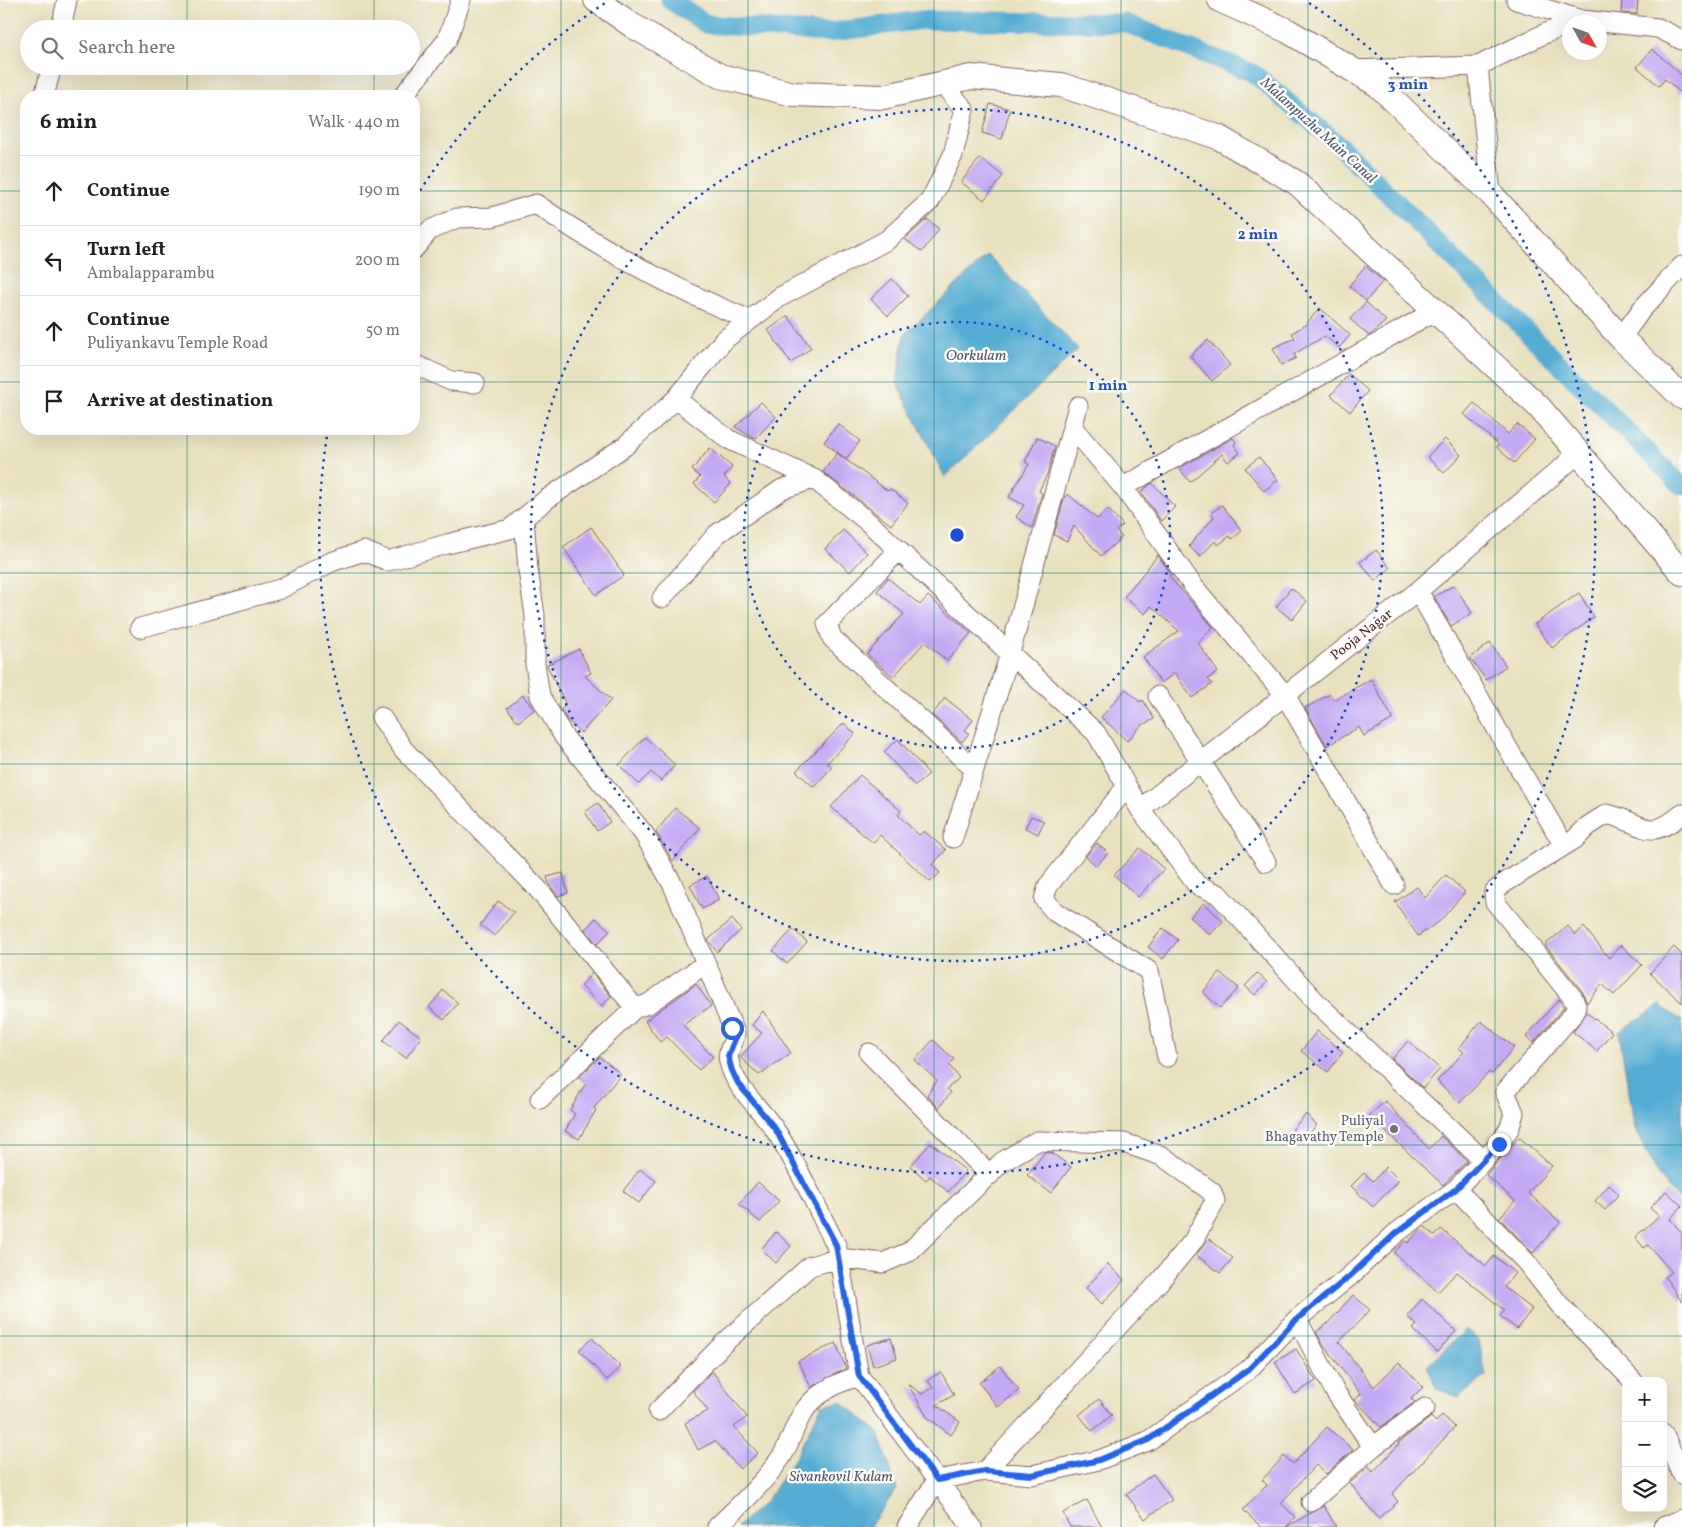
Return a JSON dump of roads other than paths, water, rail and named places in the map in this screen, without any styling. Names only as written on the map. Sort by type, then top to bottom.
[{"type":"street","points":[[63,20],[67,0]]},
{"type":"street","points":[[420,74],[447,40],[461,0]]},
{"type":"street","points":[[596,0],[633,26],[720,76],[793,94],[883,97],[971,76],[1061,85],[1218,137],[1297,183],[1538,406],[1682,573]]},
{"type":"street","points":[[1220,0],[1288,31],[1378,85],[1491,194],[1621,338],[1682,397]]},
{"type":"street","points":[[1516,0],[1562,17]]},
{"type":"street","points":[[1607,24],[1658,28],[1682,40]]},
{"type":"street","points":[[1351,70],[1478,66],[1562,27]]},
{"type":"street","points":[[1478,66],[1491,194]]},
{"type":"street","points":[[46,90],[50,75]]},
{"type":"street","points":[[408,90],[420,75]]},
{"type":"street","points":[[140,628],[280,589],[331,562],[364,551],[388,561],[510,529],[547,499],[625,446],[676,399],[724,340],[780,297],[887,240],[930,201],[953,155],[964,109],[942,83]]},
{"type":"street","points":[[420,242],[430,230],[456,218],[492,217],[536,204],[587,239],[713,305],[750,320]]},
{"type":"street","points":[[1621,338],[1642,309],[1682,266]]},
{"type":"street","points":[[1123,487],[1435,311]]},
{"type":"street","points":[[420,367],[450,381],[475,383]]},
{"type":"street","points":[[676,399],[728,439],[814,479],[868,522],[1096,734],[1140,809],[1197,885],[1218,894],[1318,1004],[1483,1160]]},
{"type":"street","points":[[953,838],[1010,653],[1078,406]]},
{"type":"street","points":[[1073,428],[1123,487],[1194,587],[1285,695],[1394,885]]},
{"type":"street","name":"Pooja Nagar","points":[[1140,809],[1418,591],[1579,453]]},
{"type":"street","points":[[662,598],[717,534],[782,489],[814,479]]},
{"type":"street","points":[[524,518],[528,570],[535,615],[535,664],[540,696],[564,737],[644,834],[673,885],[735,1033],[735,1039],[728,1056],[732,1071],[738,1083],[776,1130],[836,1245],[859,1376],[972,1527]]},
{"type":"street","points":[[899,550],[827,624],[832,638],[974,769]]},
{"type":"street","points":[[1418,591],[1564,846]]},
{"type":"street","points":[[1158,696],[1202,760],[1266,862]]},
{"type":"street","points":[[381,717],[404,750],[537,888],[635,1008]]},
{"type":"street","points":[[1126,786],[1048,886],[1044,899],[1054,912],[1149,971],[1167,1057]]},
{"type":"street","points":[[907,1527],[937,1480],[985,1471],[1032,1475],[1099,1460],[1148,1440],[1248,1370],[1297,1319],[1350,1276],[1395,1234],[1456,1189],[1499,1144],[1510,1127],[1514,1113],[1505,1092],[1575,1012],[1576,1006],[1573,998],[1495,902],[1494,892],[1503,884],[1575,839],[1588,826],[1607,814],[1625,818],[1652,831],[1666,828],[1682,814]]},
{"type":"street","points":[[540,1099],[635,1008],[648,1004],[705,964]]},
{"type":"street","points":[[869,1053],[990,1175]]},
{"type":"street","points":[[658,1411],[723,1344],[810,1266],[839,1258],[883,1263],[909,1252],[1002,1162],[1038,1141],[1124,1142],[1162,1156],[1212,1192],[1216,1201],[1194,1241],[1159,1282],[985,1471]]},
{"type":"street","points":[[1456,1189],[1526,1262],[1559,1304],[1629,1377]]},
{"type":"street","points":[[1297,1319],[1334,1390],[1373,1447]]},
{"type":"street","points":[[716,1527],[759,1486],[782,1455],[803,1413],[814,1399],[836,1383],[859,1376]]},
{"type":"street","points":[[1311,1502],[1373,1447],[1425,1408]]},
{"type":"street","points":[[1667,1442],[1682,1474]]},
{"type":"street","points":[[1663,1527],[1682,1519]]},
{"type":"water","name":"Oorkulam","points":[[988,255],[1078,349],[945,477],[897,383],[904,335]]},
{"type":"water","points":[[1660,1005],[1682,1021],[1682,1196],[1678,1199],[1658,1175],[1635,1129],[1619,1032]]},
{"type":"water","points":[[1466,1329],[1479,1341],[1486,1376],[1459,1397],[1437,1389],[1427,1366]]},
{"type":"water","name":"Sivankovil Kulam","points":[[841,1401],[879,1433],[897,1489],[869,1527],[737,1527],[766,1501],[796,1457],[822,1405]]},
{"type":"waterway","name":"Malampuzha Main Canal","points":[[670,0],[706,24],[826,33],[922,20],[1125,23],[1253,73],[1339,145],[1682,486]]},
{"type":"place","name":"Puliyal Bhagavathy Temple","points":[[1394,1129]]}]
